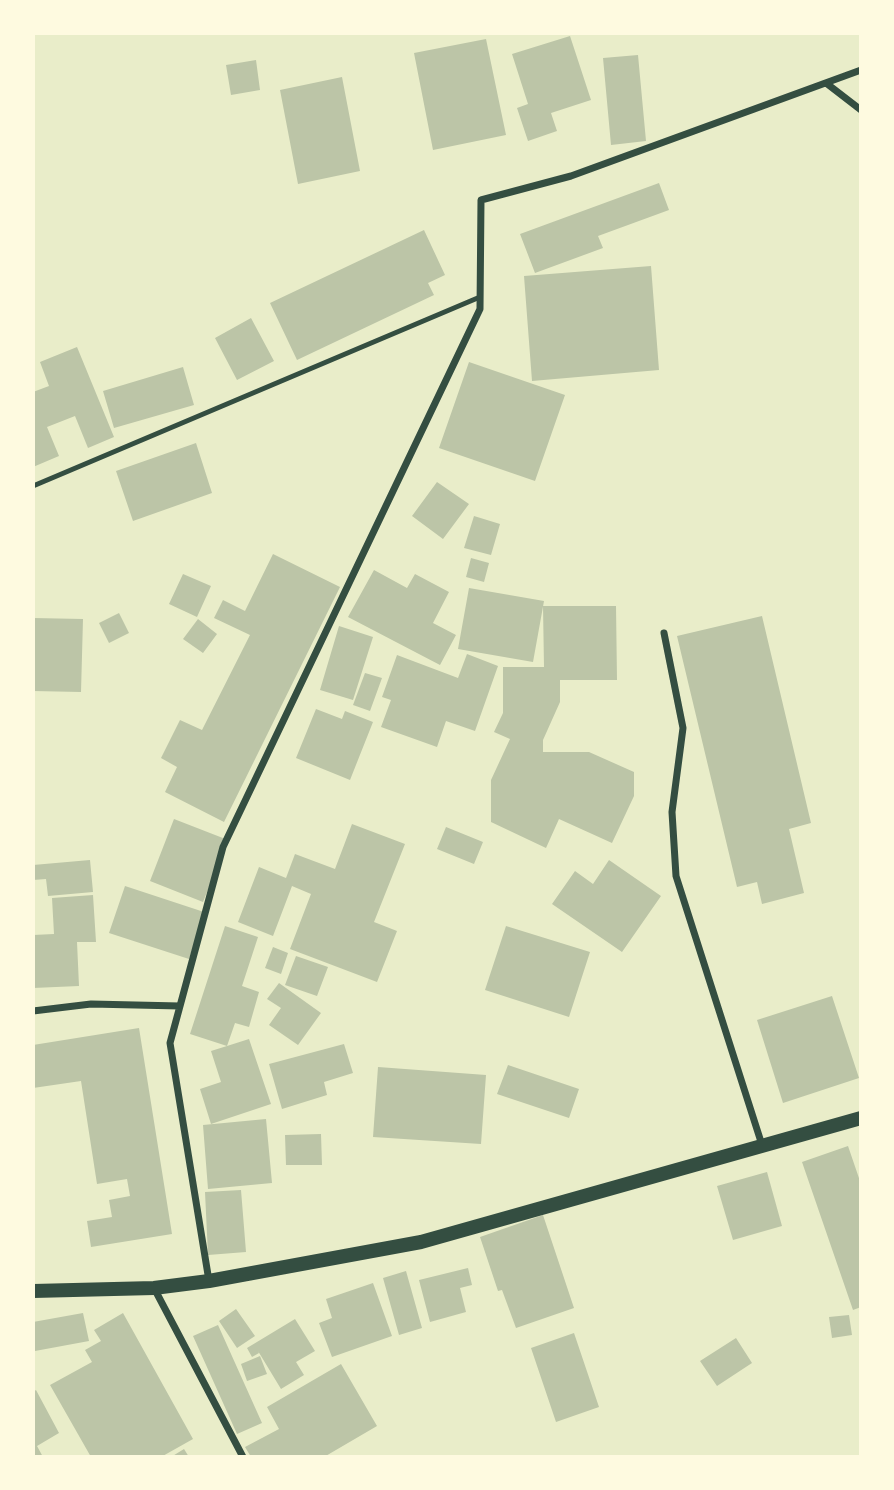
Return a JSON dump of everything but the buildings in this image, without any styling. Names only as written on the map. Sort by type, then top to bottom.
[{"type":"main road","points":[[33,1292],[154,1287],[209,1281],[421,1242],[861,1118]]},
{"type":"street","points":[[209,1281],[170,1043],[223,847],[480,309],[481,200],[571,176],[861,70]]},
{"type":"street","points":[[826,83],[861,110]]},
{"type":"street","points":[[664,633],[683,728],[672,812],[676,876],[763,1146]]},
{"type":"street","points":[[33,1011],[90,1004],[180,1006]]},
{"type":"street","points":[[154,1287],[243,1457]]},
{"type":"lane","points":[[33,486],[480,297]]}]
